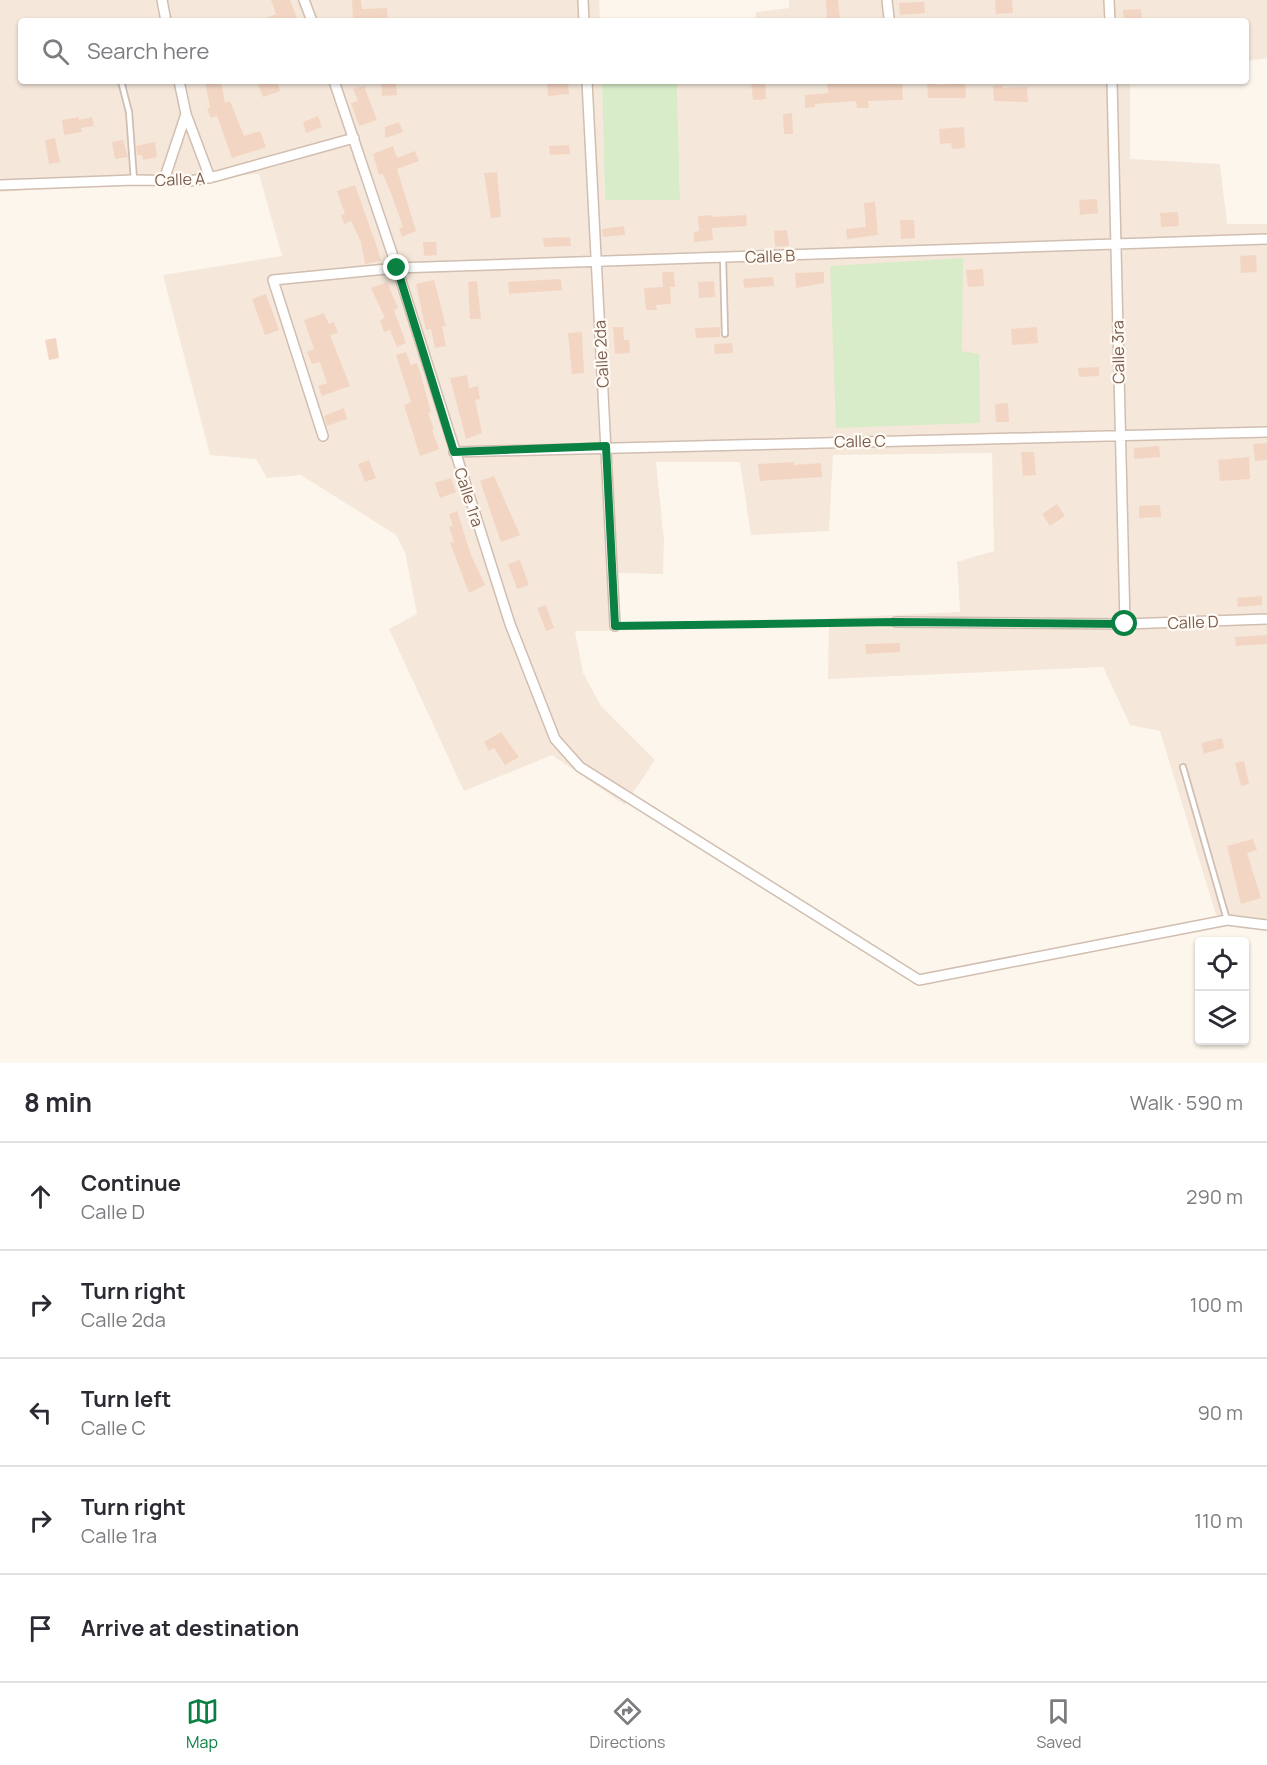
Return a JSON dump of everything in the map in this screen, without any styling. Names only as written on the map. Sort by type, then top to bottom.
[{"type":"street","points":[[162,0],[165,18]]},
{"type":"street","points":[[304,0],[311,18]]},
{"type":"street","points":[[583,0],[584,18]]},
{"type":"street","points":[[887,0],[890,18]]},
{"type":"street","points":[[1109,0],[1110,18]]},
{"type":"street","points":[[180,84],[186,114],[210,178]]},
{"type":"street","name":"Calle 1ra","points":[[335,84],[397,268],[510,624],[555,739],[580,766],[919,980],[1227,920]]},
{"type":"street","name":"Calle 2da","points":[[587,84],[615,626]]},
{"type":"street","name":"Calle 3ra","points":[[1112,84],[1125,624]]},
{"type":"street","points":[[164,180],[186,114]]},
{"type":"street","name":"Calle A","points":[[0,185],[134,180],[190,181],[210,178],[354,138]]},
{"type":"street","name":"Calle B","points":[[323,436],[273,280],[397,268],[1116,242],[1267,239]]},
{"type":"street","name":"Calle C","points":[[454,452],[606,446],[1267,432]]},
{"type":"street","name":"Calle D","points":[[896,622],[1125,624],[1267,620]]},
{"type":"street","points":[[1227,920],[1267,925]]},
{"type":"lane","points":[[122,84],[129,112],[134,180]]},
{"type":"lane","points":[[723,258],[725,334]]},
{"type":"lane","points":[[1183,768],[1227,920]]},
{"type":"path","points":[[615,626],[896,622]]},
{"type":"shaded area","points":[[0,0],[599,0],[600,18],[18,18],[18,84],[602,84],[605,200],[680,200],[677,84],[1130,84],[1130,159],[1220,164],[1227,224],[1267,224],[1267,920],[1216,915],[1160,731],[1130,725],[1103,667],[828,679],[829,618],[960,612],[957,562],[994,551],[992,453],[833,455],[829,531],[751,535],[740,462],[656,462],[664,540],[663,574],[617,573],[613,631],[575,631],[583,673],[601,706],[655,760],[625,805],[552,755],[464,791],[389,629],[417,614],[405,552],[396,535],[301,475],[267,478],[256,459],[210,455],[163,275],[282,256],[259,174],[0,192]]},
{"type":"shaded area","points":[[789,0],[1267,0],[1267,58],[1249,61],[1249,18],[755,18],[756,12],[789,8]]},
{"type":"green space","points":[[602,84],[677,84],[680,200],[605,200]]},
{"type":"green space","points":[[963,258],[962,351],[979,354],[980,423],[836,428],[830,266]]},
{"type":"building","points":[[271,0],[290,0],[297,18],[266,18],[276,14]]},
{"type":"building","points":[[352,0],[361,0],[362,9],[387,8],[388,18],[353,18]]},
{"type":"building","points":[[826,0],[838,0],[840,18],[827,18]]},
{"type":"building","points":[[995,0],[1012,0],[1013,13],[996,14]]},
{"type":"building","points":[[924,2],[925,13],[900,15],[899,3]]},
{"type":"building","points":[[1141,9],[1142,18],[1124,18],[1123,10]]},
{"type":"building","points":[[206,84],[222,84],[225,103],[230,101],[244,136],[260,131],[266,147],[232,158],[217,116],[211,118],[207,109],[210,108]]},
{"type":"building","points":[[258,84],[278,84],[280,91],[263,97]]},
{"type":"building","points":[[381,84],[396,84],[397,95],[382,96]]},
{"type":"building","points":[[547,84],[568,84],[569,94],[548,96]]},
{"type":"building","points":[[751,84],[765,84],[766,99],[753,100]]},
{"type":"building","points":[[827,84],[902,84],[903,100],[868,101],[869,108],[857,108],[856,101],[815,104],[815,107],[805,108],[805,95],[828,93]]},
{"type":"building","points":[[927,84],[965,84],[966,98],[928,98]]},
{"type":"building","points":[[1002,85],[1002,88],[1027,87],[1028,102],[994,101],[993,86]]},
{"type":"building","points":[[364,86],[377,120],[359,126],[351,103],[358,101],[353,89]]},
{"type":"building","points":[[792,113],[793,134],[784,134],[783,114]]},
{"type":"building","points":[[318,116],[322,127],[306,133],[303,122]]},
{"type":"building","points":[[79,117],[79,120],[92,117],[94,126],[81,128],[82,132],[64,135],[62,120]]},
{"type":"building","points":[[399,122],[403,132],[385,138],[385,127]]},
{"type":"building","points":[[964,127],[965,148],[952,149],[951,143],[940,144],[939,129]]},
{"type":"building","points":[[55,138],[60,162],[49,164],[45,140]]},
{"type":"building","points":[[123,140],[128,157],[115,159],[112,142]]},
{"type":"building","points":[[155,142],[157,157],[143,160],[142,155],[137,155],[136,146]]},
{"type":"building","points":[[569,145],[570,154],[550,155],[549,146]]},
{"type":"building","points":[[393,146],[397,158],[415,151],[419,161],[397,169],[416,231],[402,237],[399,228],[403,227],[383,174],[379,175],[373,154]]},
{"type":"building","points":[[497,172],[501,217],[491,218],[484,173]]},
{"type":"building","points":[[355,185],[381,261],[365,264],[361,242],[351,221],[344,224],[341,215],[345,214],[337,191]]},
{"type":"building","points":[[1097,199],[1098,213],[1080,215],[1079,200]]},
{"type":"building","points":[[875,202],[878,235],[847,239],[846,229],[866,227],[864,203]]},
{"type":"building","points":[[1178,212],[1179,226],[1161,227],[1160,213]]},
{"type":"building","points":[[711,215],[711,217],[746,215],[747,226],[712,228],[713,240],[694,242],[694,232],[699,231],[698,216]]},
{"type":"building","points":[[900,220],[914,220],[915,238],[901,239]]},
{"type":"building","points":[[624,226],[625,235],[603,237],[602,229]]},
{"type":"building","points":[[787,230],[789,246],[775,247],[774,231]]},
{"type":"building","points":[[570,237],[571,246],[544,247],[543,238]]},
{"type":"building","points":[[423,242],[436,242],[437,255],[424,256]]},
{"type":"building","points":[[1256,255],[1257,272],[1241,273],[1240,256]]},
{"type":"building","points":[[983,269],[984,286],[968,287],[966,270]]},
{"type":"building","points":[[662,272],[674,272],[675,287],[670,287],[671,304],[656,305],[657,310],[646,310],[644,288],[663,287]]},
{"type":"building","points":[[824,272],[824,283],[796,288],[795,273]]},
{"type":"building","points":[[773,277],[774,286],[744,288],[743,279]]},
{"type":"building","points":[[561,279],[562,290],[509,294],[508,282]]},
{"type":"building","points":[[434,280],[446,326],[442,326],[446,346],[435,348],[431,329],[426,330],[416,284]]},
{"type":"building","points":[[477,281],[481,319],[470,319],[468,282]]},
{"type":"building","points":[[714,281],[715,297],[699,298],[698,282]]},
{"type":"building","points":[[387,282],[398,308],[394,310],[406,343],[397,347],[390,330],[384,332],[380,320],[385,318],[371,288]]},
{"type":"building","points":[[266,294],[279,330],[265,335],[252,299]]},
{"type":"building","points":[[324,313],[329,324],[334,322],[338,333],[330,335],[350,386],[322,396],[318,386],[327,383],[320,362],[312,364],[307,352],[314,349],[304,320]]},
{"type":"building","points":[[613,327],[623,327],[624,340],[629,340],[630,353],[615,354]]},
{"type":"building","points":[[720,327],[720,337],[696,338],[695,328]]},
{"type":"building","points":[[1037,327],[1038,343],[1012,345],[1011,329]]},
{"type":"building","points":[[582,332],[584,373],[572,374],[568,333]]},
{"type":"building","points":[[56,338],[59,358],[49,360],[45,340]]},
{"type":"building","points":[[732,343],[733,353],[715,354],[714,344]]},
{"type":"building","points":[[406,352],[411,365],[417,363],[431,412],[428,413],[434,429],[432,430],[439,449],[420,456],[404,405],[411,402],[396,355]]},
{"type":"building","points":[[1099,367],[1099,376],[1079,377],[1078,368]]},
{"type":"building","points":[[467,375],[469,388],[478,386],[480,399],[475,400],[482,433],[466,439],[450,378]]},
{"type":"building","points":[[1008,403],[1009,422],[996,422],[995,404]]},
{"type":"building","points":[[344,408],[347,419],[327,426],[324,416]]},
{"type":"building","points":[[1267,443],[1267,460],[1255,461],[1253,444]]},
{"type":"building","points":[[1159,446],[1160,457],[1134,459],[1134,448]]},
{"type":"building","points":[[1021,452],[1034,452],[1036,475],[1023,476]]},
{"type":"building","points":[[1249,457],[1250,479],[1220,481],[1218,460]]},
{"type":"building","points":[[369,460],[376,478],[365,482],[358,464]]},
{"type":"building","points":[[794,462],[794,465],[821,463],[822,477],[760,481],[758,464]]},
{"type":"building","points":[[494,476],[520,535],[501,542],[480,481]]},
{"type":"building","points":[[451,478],[456,492],[440,498],[435,483]]},
{"type":"building","points":[[1057,504],[1065,516],[1050,526],[1042,514]]},
{"type":"building","points":[[1160,505],[1161,517],[1139,518],[1139,506]]},
{"type":"building","points":[[457,511],[471,555],[485,585],[469,593],[450,543],[454,542],[449,527],[453,526],[449,514]]},
{"type":"building","points":[[520,560],[529,585],[517,589],[508,564]]},
{"type":"building","points":[[1262,596],[1262,605],[1238,607],[1237,598]]},
{"type":"building","points":[[546,605],[554,628],[546,631],[537,608]]},
{"type":"building","points":[[1267,635],[1267,644],[1236,646],[1235,637]]},
{"type":"building","points":[[900,643],[900,652],[866,654],[865,644]]},
{"type":"building","points":[[501,732],[519,757],[505,765],[494,748],[489,751],[484,742]]},
{"type":"building","points":[[1222,738],[1224,748],[1204,754],[1201,743]]},
{"type":"building","points":[[1244,761],[1249,784],[1241,786],[1235,763]]},
{"type":"building","points":[[1253,839],[1257,850],[1247,853],[1261,898],[1241,904],[1227,846]]},
{"type":"route","points":[[397,268],[454,452],[606,446],[615,626],[896,622],[1125,624]]}]
